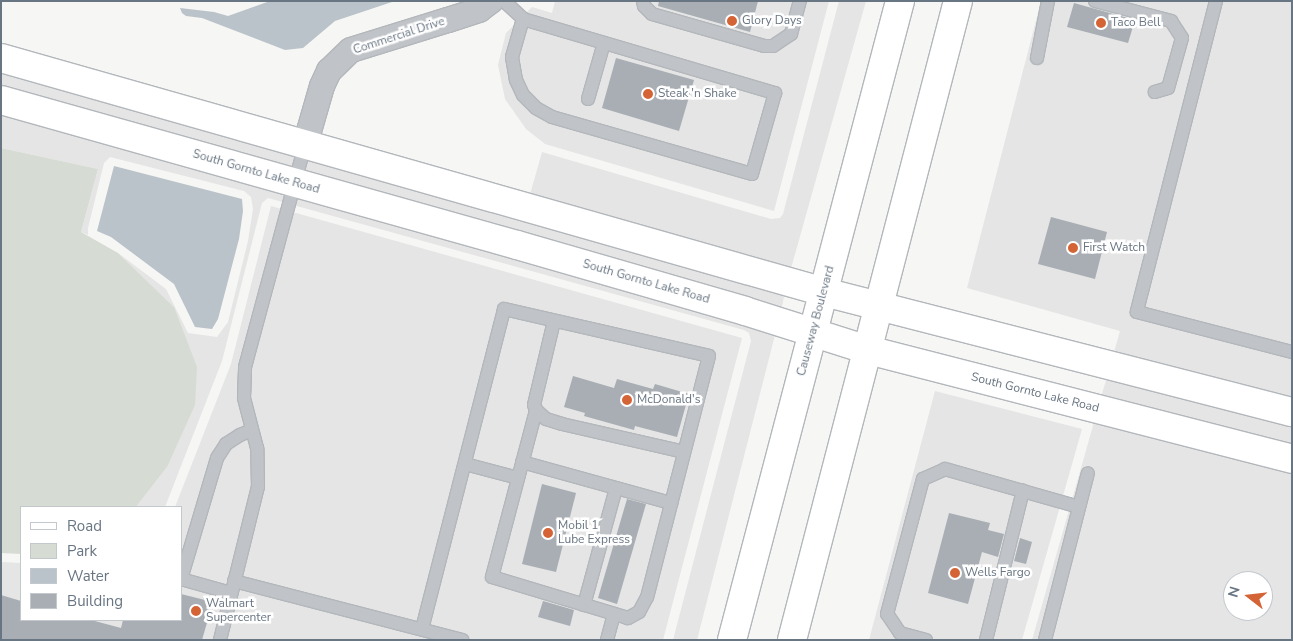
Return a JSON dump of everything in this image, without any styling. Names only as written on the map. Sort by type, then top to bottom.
[{"type":"street","name":"Commercial Drive","points":[[305,145],[322,86],[334,66],[351,50],[479,10],[491,1]]},
{"type":"street","name":"Causeway Boulevard","points":[[732,640],[900,1]]},
{"type":"street","points":[[792,640],[958,1]]},
{"type":"street","points":[[1,58],[824,292],[1292,412]]},
{"type":"street","name":"South Gornto Lake Road","points":[[1,100],[565,258],[868,350],[1292,459]]},
{"type":"lane","points":[[504,1],[523,19],[775,92],[752,174],[552,117],[536,108],[523,95],[516,80],[512,57],[523,19]]},
{"type":"lane","points":[[643,1],[644,6],[652,14],[764,46],[774,46],[791,34],[800,1]]},
{"type":"lane","points":[[1037,58],[1048,1]]},
{"type":"lane","points":[[1095,1],[1171,21],[1182,38],[1168,88],[1155,92]]},
{"type":"lane","points":[[1216,1],[1137,312],[1292,352]]},
{"type":"lane","points":[[588,99],[604,43]]},
{"type":"lane","points":[[220,640],[258,487],[257,448],[244,398],[246,367],[305,145]]},
{"type":"lane","points":[[422,630],[504,309],[709,356],[647,598],[639,612],[628,618],[492,577],[536,410]]},
{"type":"lane","points":[[554,320],[534,405],[536,410],[546,419],[562,424],[684,452]]},
{"type":"lane","points":[[182,577],[217,458],[226,444],[252,430]]},
{"type":"lane","points":[[522,462],[671,503]]},
{"type":"lane","points":[[465,464],[518,478]]},
{"type":"lane","points":[[926,640],[900,633],[887,614],[923,479],[945,469],[1079,507]]},
{"type":"lane","points":[[1045,640],[1088,473]]},
{"type":"lane","points":[[584,605],[616,488]]},
{"type":"lane","points":[[986,640],[1023,491]]},
{"type":"lane","points":[[182,580],[232,587],[462,640]]},
{"type":"lane","points":[[607,640],[614,614]]},
{"type":"shaded area","points":[[555,1],[829,1],[774,211],[545,144],[526,129],[505,99],[498,65],[506,33],[532,7],[552,13]]},
{"type":"shaded area","points":[[839,1],[866,1],[790,272],[529,198],[542,152],[771,219],[780,218],[783,214]]},
{"type":"shaded area","points":[[1041,1],[1292,1],[1292,640],[1032,640],[1120,331],[967,288]]},
{"type":"shaded area","points":[[1,74],[306,157],[522,222],[524,218],[785,292],[781,311],[1,89]]},
{"type":"shaded area","points":[[1,111],[776,331],[697,640],[673,640],[751,341],[749,333],[744,330],[268,198],[262,203],[222,361],[165,506],[137,506],[167,467],[174,307],[118,253],[166,289],[188,333],[217,337],[228,322],[248,241],[253,209],[251,197],[244,191],[110,157],[104,163],[88,228],[88,235],[81,232],[98,169],[1,148]]},
{"type":"shaded area","points":[[271,206],[742,338],[663,640],[1,640],[1,562],[20,563],[20,621],[182,621],[182,506],[175,506],[231,364]]},
{"type":"shaded area","points":[[935,391],[1082,429],[1022,640],[869,640]]},
{"type":"green space","points":[[1,148],[98,169],[81,232],[118,253],[174,307],[197,367],[195,405],[167,467],[137,506],[20,506],[20,554],[1,553]]},
{"type":"water","points":[[270,1],[395,1],[335,21],[303,48],[285,50],[202,18],[186,16],[180,8],[214,12],[228,16]]},
{"type":"water","points":[[114,166],[242,199],[243,211],[239,239],[218,319],[212,329],[195,327],[174,284],[111,237],[97,231]]},
{"type":"building","name":"Glory Days","points":[[659,1],[758,1],[750,32],[658,6]]},
{"type":"building","name":"Taco Bell","points":[[1074,3],[1135,20],[1128,43],[1067,27]]},
{"type":"building","name":"Steak 'n Shake","points":[[616,58],[694,80],[679,131],[602,108]]},
{"type":"building","name":"First Watch","points":[[1051,217],[1107,232],[1095,279],[1038,264]]},
{"type":"building","name":"McDonald's","points":[[573,376],[614,388],[617,379],[653,389],[655,384],[689,394],[677,437],[635,426],[634,430],[584,416],[585,413],[564,407]]},
{"type":"building","name":"Mobil 1 Lube Express","points":[[542,484],[576,493],[556,572],[522,564]]},
{"type":"building","points":[[627,499],[646,504],[617,604],[598,598]]},
{"type":"building","name":"Wells Fargo","points":[[949,513],[990,523],[988,530],[1004,534],[998,557],[982,552],[968,604],[928,593]]},
{"type":"building","points":[[1020,538],[1032,542],[1026,564],[1014,561]]},
{"type":"building","name":"Walmart Supercenter","points":[[182,594],[213,602],[202,640],[1,640],[1,595],[20,601],[20,621],[95,621],[121,628],[123,621],[182,621]]},
{"type":"building","points":[[543,601],[574,610],[570,626],[538,617]]},
{"type":"place","name":"Glory Days","points":[[732,21]]},
{"type":"place","name":"Taco Bell","points":[[1101,23]]},
{"type":"place","name":"Steak 'n Shake","points":[[648,94]]},
{"type":"place","name":"First Watch","points":[[1073,248]]},
{"type":"place","name":"McDonald's","points":[[627,400]]},
{"type":"place","name":"Mobil 1 Lube Express","points":[[548,533]]},
{"type":"place","name":"Wells Fargo","points":[[955,573]]},
{"type":"place","name":"Walmart Supercenter","points":[[196,611]]}]
